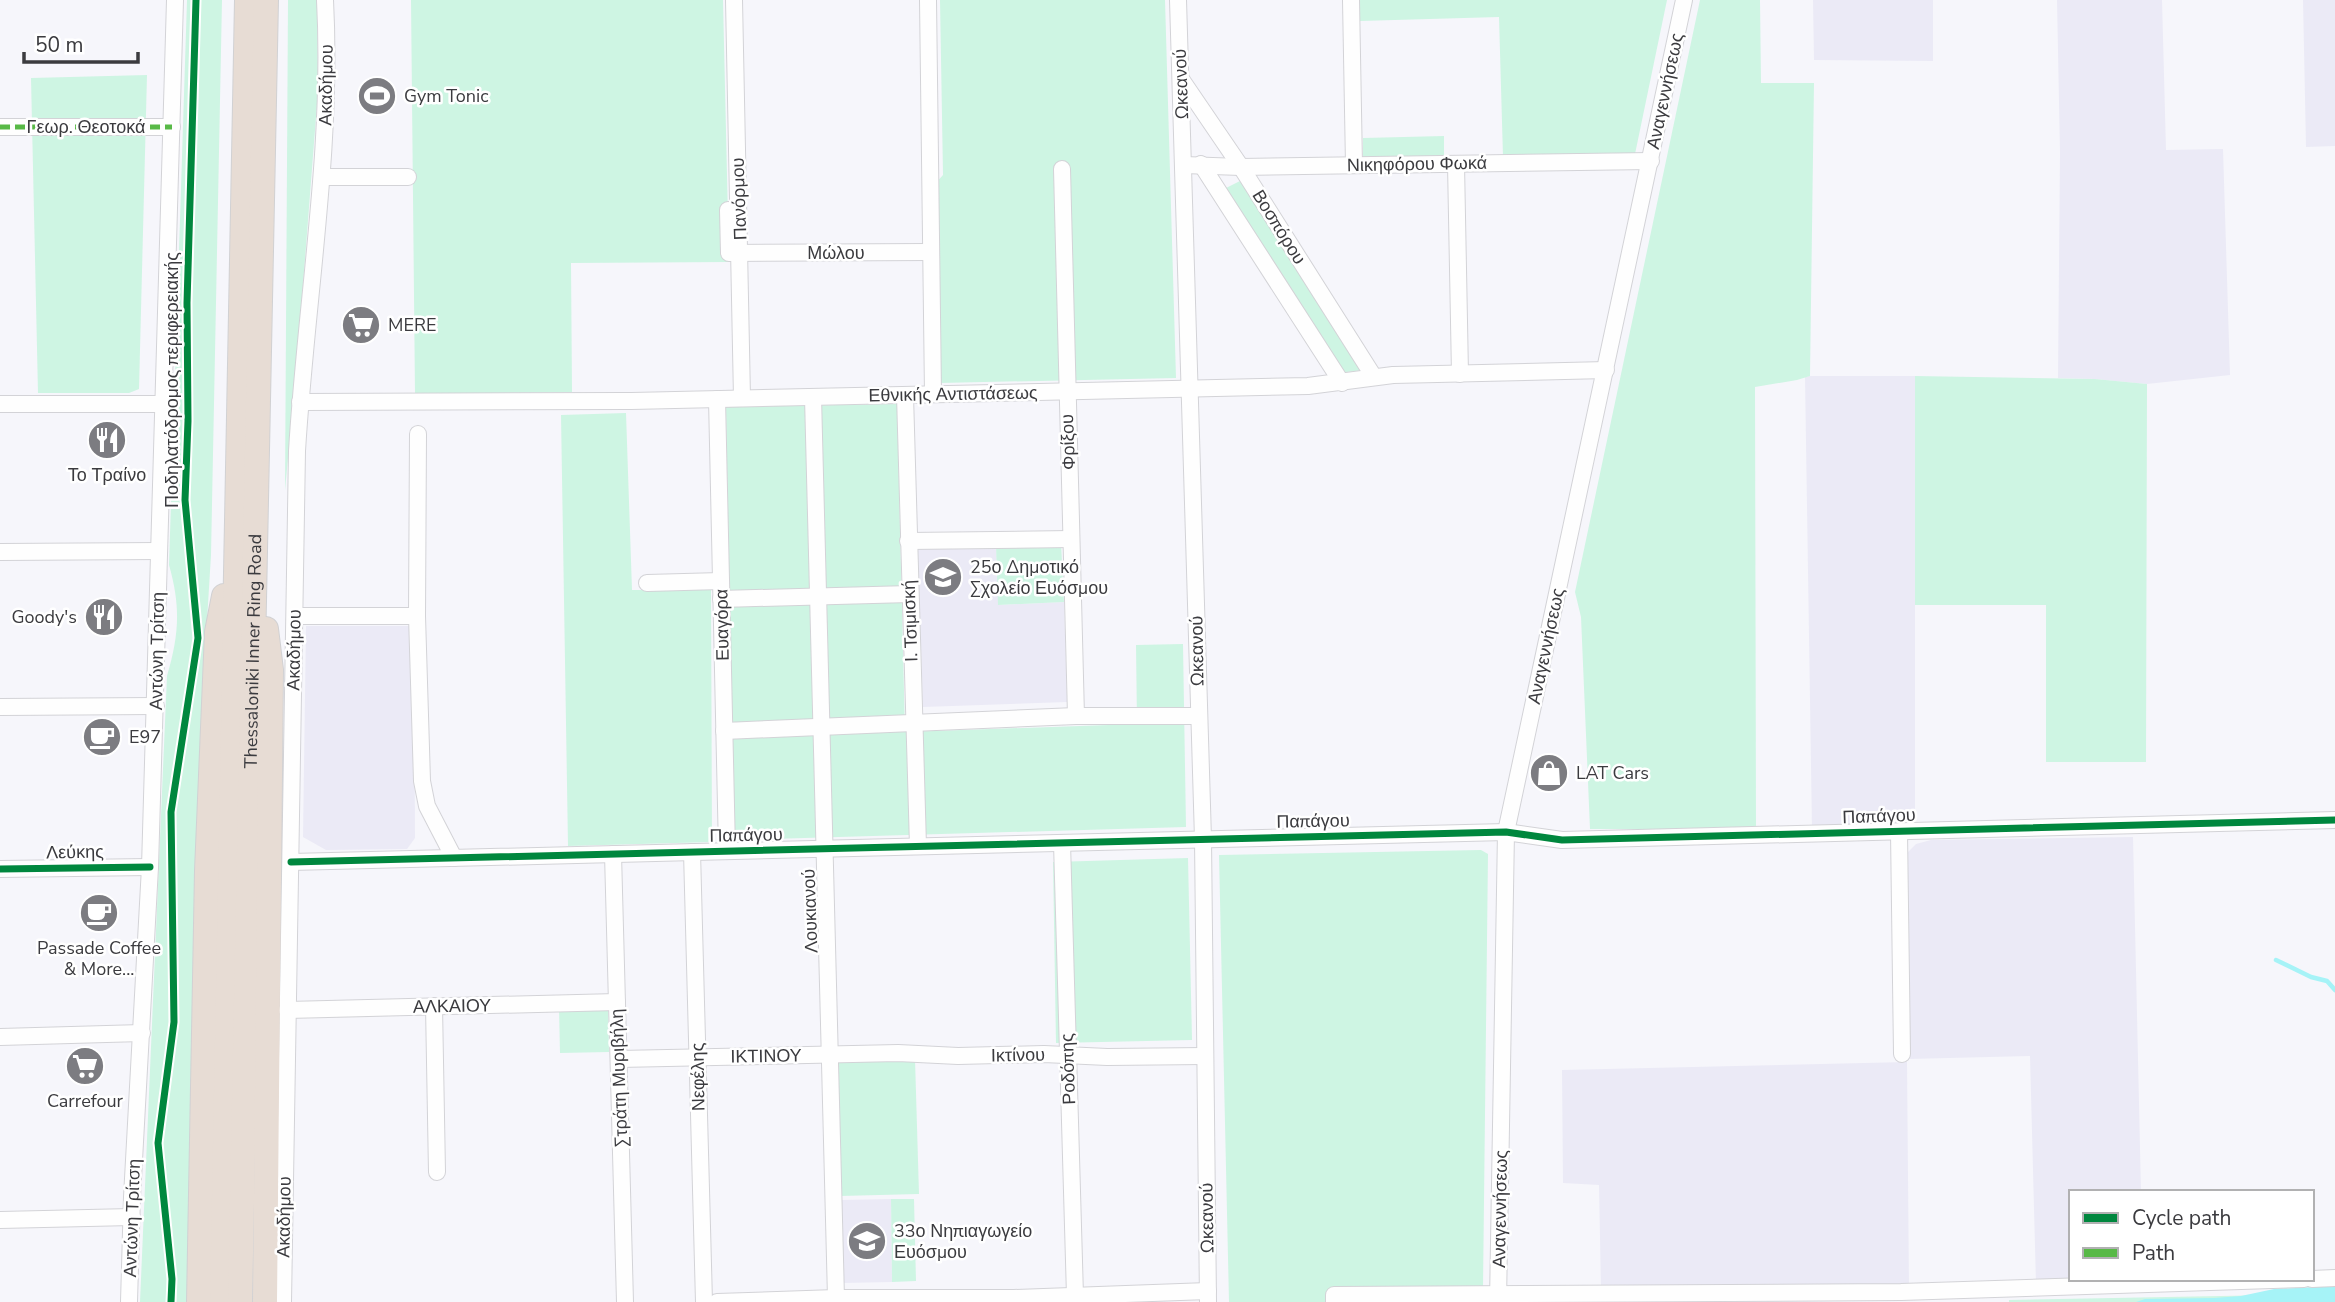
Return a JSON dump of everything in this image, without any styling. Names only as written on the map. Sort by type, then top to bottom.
[{"type":"highway","name":"Thessaloniki Inner Ring Road","points":[[240,1302],[247,0]]},
{"type":"highway","name":"Thessaloniki Inner Ring Road","points":[[222,1302],[265,0]]},
{"type":"highway","points":[[199,1302],[207,871],[217,632],[219,616],[245,552]]},
{"type":"highway","points":[[245,552],[271,670],[265,1302]]},
{"type":"street","name":"Αντώνη Τρίτση","points":[[130,1302],[156,706],[175,0]]},
{"type":"street","name":"Ακαδήμου","points":[[282,1302],[300,402],[328,75],[325,0]]},
{"type":"street","name":"Πανόρμου","points":[[734,0],[742,398]]},
{"type":"street","points":[[928,0],[933,394]]},
{"type":"street","name":"Ωκεανού","points":[[1178,0],[1203,839],[1208,1296]]},
{"type":"street","points":[[1351,0],[1354,165]]},
{"type":"street","name":"Αναγεννήσεως","points":[[1498,1298],[1506,832],[1684,0]]},
{"type":"street","name":"Βοσπόρου","points":[[1181,79],[1241,167],[1374,377]]},
{"type":"street","name":"Γεωρ. Θεοτοκά","points":[[0,127],[172,127]]},
{"type":"street","name":"Νικηφόρου Φωκά","points":[[1184,165],[1241,167],[1651,161]]},
{"type":"street","name":"Βοσπόρου","points":[[1201,164],[1342,383]]},
{"type":"street","points":[[1456,164],[1460,374]]},
{"type":"street","name":"Φρίξου","points":[[1062,169],[1076,716]]},
{"type":"street","points":[[321,177],[408,177]]},
{"type":"street","name":"Μώλου","points":[[740,253],[931,252]]},
{"type":"street","name":"Εθνικής Αντιστάσεως","points":[[300,402],[717,399],[1308,386],[1374,377],[1606,370]]},
{"type":"street","name":"Ι. Τσιμισκή","points":[[905,395],[918,846]]},
{"type":"street","name":"Λουκιανού","points":[[813,397],[836,1298]]},
{"type":"street","name":"Ευαγόρα","points":[[717,399],[727,851]]},
{"type":"street","points":[[0,404],[163,404]]},
{"type":"street","points":[[418,434],[417,616],[422,781],[427,806],[454,858]]},
{"type":"street","points":[[908,541],[1071,539]]},
{"type":"street","points":[[0,552],[159,551]]},
{"type":"street","points":[[647,583],[721,581]]},
{"type":"street","points":[[721,599],[910,594]]},
{"type":"street","points":[[295,616],[417,616]]},
{"type":"street","points":[[0,707],[156,706]]},
{"type":"street","points":[[724,731],[1076,716],[1198,716]]},
{"type":"street","name":"Παπάγου","points":[[292,862],[1506,832],[1562,840],[2335,820]]},
{"type":"street","points":[[1899,832],[1902,1054]]},
{"type":"street","name":"Ροδόπης","points":[[1062,843],[1075,1296]]},
{"type":"street","name":"Νεφέλης","points":[[692,852],[704,1302]]},
{"type":"street","name":"Στράτη Μυριβήλη","points":[[613,854],[625,1302]]},
{"type":"street","name":"Λεύκης","points":[[0,869],[150,867]]},
{"type":"street","name":"ΑΛΚΑΙΟΥ","points":[[287,1010],[617,1002]]},
{"type":"street","points":[[434,1006],[437,1172]]},
{"type":"street","points":[[0,1037],[142,1032]]},
{"type":"street","name":"Ικτίνου","points":[[830,1055],[898,1053],[944,1056],[1205,1056]]},
{"type":"street","name":"ΙΚΤΙΝΟΥ","points":[[618,1059],[830,1055]]},
{"type":"street","points":[[0,1220],[132,1217]]},
{"type":"street","points":[[2314,1279],[2335,1278]]},
{"type":"street","points":[[1334,1299],[1901,1292],[2242,1281]]},
{"type":"street","points":[[717,1302],[836,1298],[1208,1296]]},
{"type":"shaded area","points":[[1813,0],[1933,0],[1933,61],[1814,60]]},
{"type":"shaded area","points":[[2057,0],[2162,0],[2166,150],[2223,149],[2230,375],[2147,384],[2058,378],[2060,153]]},
{"type":"shaded area","points":[[2303,0],[2335,0],[2335,146],[2306,147]]},
{"type":"shaded area","points":[[1915,376],[1915,828],[1812,830],[1805,377]]},
{"type":"shaded area","points":[[996,546],[999,605],[1064,602],[1067,702],[923,707],[918,549]]},
{"type":"shaded area","points":[[306,626],[414,626],[415,838],[407,849],[326,850],[303,837]]},
{"type":"shaded area","points":[[2133,837],[2141,1190],[2069,1190],[2069,1279],[2036,1284],[2030,1056],[1908,1059],[1907,853],[1916,844],[1931,840]]},
{"type":"shaded area","points":[[1907,1062],[1909,1288],[1601,1290],[1599,1185],[1563,1183],[1562,1070]]},
{"type":"shaded area","name":"33ο Νηπιαγωγείο Ευόσμου","points":[[891,1199],[892,1282],[843,1283],[842,1200]]},
{"type":"green space","points":[[187,0],[222,0],[211,555],[206,637],[191,1302],[140,1302],[167,676],[177,621],[169,565]]},
{"type":"green space","points":[[288,0],[317,0],[318,91],[285,490]]},
{"type":"green space","points":[[411,0],[723,0],[729,262],[571,263],[572,392],[415,394]]},
{"type":"green space","points":[[940,0],[1165,0],[1176,378],[939,383],[934,185],[943,175]]},
{"type":"green space","points":[[1360,0],[1667,0],[1635,154],[1503,157],[1499,17],[1360,21]]},
{"type":"green space","points":[[1700,0],[1760,0],[1761,83],[1814,83],[1810,376],[1755,387],[1756,829],[1590,829],[1581,617],[1575,592]]},
{"type":"green space","points":[[147,75],[139,389],[129,393],[38,393],[31,78]]},
{"type":"green space","points":[[1444,136],[1444,160],[1363,161],[1363,138]]},
{"type":"green space","points":[[1242,180],[1363,370],[1339,373],[1224,189]]},
{"type":"green space","points":[[1915,376],[2095,379],[2147,384],[2146,762],[2046,762],[2046,605],[1915,605]]},
{"type":"green space","points":[[897,404],[905,732],[1137,724],[1136,645],[1183,644],[1186,827],[734,840],[726,407]]},
{"type":"green space","points":[[626,413],[632,590],[711,590],[712,842],[568,846],[561,415]]},
{"type":"green space","points":[[1061,543],[1064,602],[998,605],[996,546]]},
{"type":"green space","points":[[1481,850],[1488,854],[1483,1288],[1328,1290],[1327,1302],[1229,1302],[1219,855]]},
{"type":"green space","points":[[1188,858],[1192,1040],[1056,1043],[1053,862]]},
{"type":"green space","points":[[608,1006],[609,1052],[560,1053],[559,1007]]},
{"type":"green space","points":[[915,1059],[919,1194],[840,1196],[837,1060]]},
{"type":"green space","points":[[891,1199],[914,1199],[916,1281],[892,1282]]},
{"type":"green space","points":[[2335,1294],[2335,1302],[2009,1302],[2009,1300]]},
{"type":"water","points":[[2335,1286],[2335,1302],[2136,1302],[2145,1299],[2241,1296],[2274,1289]]},
{"type":"waterway","points":[[2276,960],[2311,977],[2327,981],[2335,990]]},
{"type":"marked path","points":[[0,127],[172,127]]},
{"type":"cycle path","name":"Ποδηλατόδρομος περιφερειακής","points":[[171,1302],[172,1279],[158,1143],[174,1022],[171,812],[198,638],[185,500],[188,421],[187,303],[196,0]]},
{"type":"cycle path","points":[[291,862],[1506,832],[1562,840],[2335,820]]},
{"type":"cycle path","points":[[0,869],[150,867]]},
{"type":"place","name":"Gym Tonic","points":[[377,96]]},
{"type":"place","name":"MERE","points":[[361,325]]},
{"type":"place","name":"Το Τραίνο","points":[[107,440]]},
{"type":"place","name":"25ο Δημοτικό Σχολείο Ευόσμου","points":[[943,577]]},
{"type":"place","name":"Goody's","points":[[104,617]]},
{"type":"place","name":"E97","points":[[102,737]]},
{"type":"place","name":"LAT Cars","points":[[1549,773]]},
{"type":"place","name":"Passade Coffee & More...","points":[[99,913]]},
{"type":"place","name":"Carrefour","points":[[85,1066]]},
{"type":"place","name":"33ο Νηπιαγωγείο Ευόσμου","points":[[867,1241]]}]
